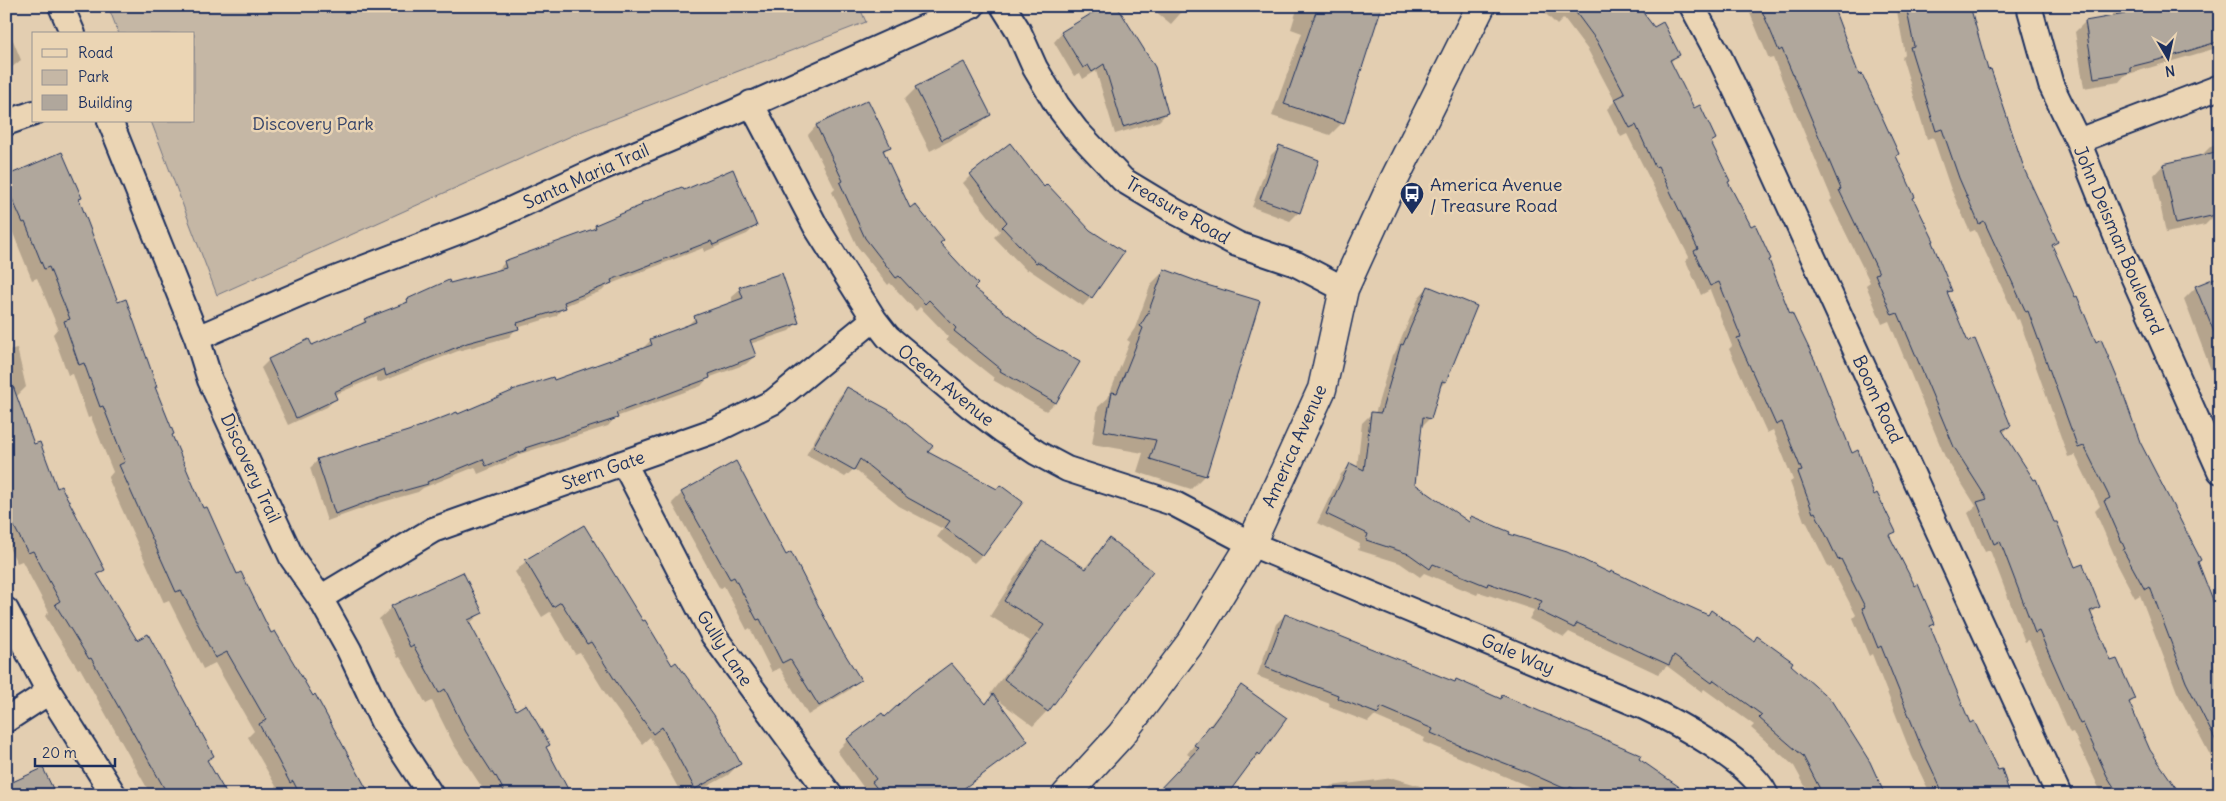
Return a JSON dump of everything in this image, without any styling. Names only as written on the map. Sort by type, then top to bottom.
[{"type":"street","points":[[62,6],[72,32]]},
{"type":"street","name":"Santa Maria Trail","points":[[197,338],[322,284],[486,221],[599,169],[732,114],[751,103],[972,6]]},
{"type":"street","name":"Treasure Road","points":[[1003,6],[1018,30],[1035,68],[1057,104],[1076,130],[1123,180],[1176,212],[1237,244],[1296,264],[1344,289]]},
{"type":"street","name":"America Avenue","points":[[1066,795],[1121,735],[1192,641],[1251,544],[1322,389],[1344,289],[1393,182],[1481,6]]},
{"type":"street","name":"Boom Road","points":[[1692,6],[1720,58],[1759,139],[2058,795]]},
{"type":"street","name":"John Deisman Boulevard","points":[[2029,6],[2051,85],[2078,141],[2124,256],[2220,471]]},
{"type":"street","points":[[2078,141],[2220,87]]},
{"type":"street","name":"Ocean Avenue","points":[[751,103],[816,227],[874,319],[888,337],[970,406],[1037,453],[1067,469],[1173,503],[1251,544]]},
{"type":"street","points":[[6,123],[32,114]]},
{"type":"street","name":"Discovery Trail","points":[[110,122],[197,338],[210,380],[292,558],[320,598],[349,650],[383,722],[431,795]]},
{"type":"street","name":"Stern Gate","points":[[320,598],[433,530],[716,430],[772,402],[874,319]]},
{"type":"street","name":"Gully Lane","points":[[624,463],[713,636],[830,795]]},
{"type":"street","name":"Gale Way","points":[[1251,544],[1661,715],[1714,745],[1740,766],[1766,795]]},
{"type":"street","points":[[6,610],[49,692],[114,795]]},
{"type":"street","points":[[6,720],[49,692]]},
{"type":"green space","name":"Discovery Park","points":[[108,6],[859,6],[866,22],[580,132],[217,295],[151,122],[195,122],[195,32],[118,32]]},
{"type":"building","points":[[1104,6],[1117,6],[1155,67],[1168,113],[1123,127],[1104,64],[1092,72],[1088,65],[1083,68],[1061,32]]},
{"type":"building","points":[[1318,6],[1382,6],[1344,124],[1284,104]]},
{"type":"building","points":[[1571,6],[1638,6],[1654,27],[1663,22],[1680,55],[1670,60],[1694,108],[1700,105],[1716,139],[1711,142],[1730,181],[1728,182],[1751,226],[1755,224],[1771,259],[1769,260],[1790,314],[1792,313],[1815,361],[1852,453],[1858,450],[1874,495],[1877,493],[1896,532],[1889,535],[1915,586],[1918,584],[1935,624],[1930,626],[1970,723],[1974,721],[1998,770],[2002,769],[2010,795],[1944,795],[1921,746],[1881,646],[1878,648],[1862,608],[1865,607],[1841,559],[1838,560],[1815,512],[1813,513],[1798,472],[1802,471],[1782,422],[1776,425],[1737,338],[1741,337],[1719,282],[1710,286],[1694,251],[1698,249],[1658,166],[1655,167],[1636,125],[1630,128],[1615,99],[1625,94],[1597,41]]},
{"type":"building","points":[[1760,6],[1833,6],[1859,75],[1862,74],[1899,154],[1896,156],[1915,197],[1913,198],[1934,241],[1932,242],[1952,291],[1947,292],[1968,342],[1975,339],[2011,426],[2002,430],[2034,480],[2036,479],[2054,522],[2057,522],[2075,567],[2083,564],[2100,607],[2090,611],[2111,661],[2117,659],[2135,699],[2129,702],[2150,750],[2181,795],[2119,795],[2107,776],[2083,723],[2080,724],[2039,631],[2035,633],[2000,541],[1994,544],[1977,502],[1987,499],[1954,447],[1898,313],[1892,315],[1875,274],[1879,273],[1839,190],[1841,189],[1782,49],[1779,51]]},
{"type":"building","points":[[1906,6],[1970,6],[1988,70],[1991,69],[2025,171],[2058,242],[2052,245],[2075,297],[2077,296],[2096,342],[2101,339],[2121,387],[2140,442],[2201,560],[2198,562],[2220,619],[2220,749],[2186,682],[2150,587],[2145,590],[2123,550],[2125,549],[2104,501],[2110,498],[2084,446],[2078,448],[2028,311],[2026,312],[1984,221],[1979,224],[1959,178],[1942,129],[1936,131],[1910,47],[1914,46]]},
{"type":"building","points":[[2123,6],[2220,6],[2220,41],[2130,67],[2130,72],[2094,78],[2085,21],[2125,14]]},
{"type":"building","points":[[964,62],[991,115],[942,140],[915,87]]},
{"type":"building","points":[[868,100],[891,147],[883,150],[910,208],[915,204],[944,240],[940,243],[978,284],[974,288],[1036,337],[1080,362],[1056,403],[1000,371],[1001,369],[954,331],[956,328],[929,300],[925,304],[899,276],[896,278],[865,238],[840,183],[843,181],[816,125]]},
{"type":"building","points":[[1010,143],[1044,187],[1047,184],[1090,230],[1124,252],[1092,298],[1038,262],[1036,263],[1002,227],[1007,222],[970,174]]},
{"type":"building","points":[[1279,145],[1319,160],[1300,213],[1260,199]]},
{"type":"building","points":[[2220,151],[2220,214],[2176,224],[2163,164]]},
{"type":"building","points":[[62,152],[82,198],[79,199],[118,302],[126,299],[157,387],[155,387],[174,434],[172,435],[203,508],[207,507],[237,574],[241,572],[271,633],[275,631],[313,696],[315,694],[370,795],[300,795],[293,781],[290,783],[259,724],[266,720],[227,652],[215,658],[181,590],[176,592],[119,465],[125,462],[103,406],[100,407],[84,363],[79,365],[64,321],[70,319],[49,267],[44,269],[25,222],[23,223],[6,185],[6,176]]},
{"type":"building","points":[[733,169],[757,226],[713,245],[711,241],[611,280],[612,283],[564,302],[566,308],[517,323],[519,329],[467,343],[386,376],[384,369],[334,392],[337,399],[296,418],[268,359],[309,339],[312,345],[366,322],[364,319],[408,302],[407,299],[449,280],[450,283],[506,268],[504,261],[596,228],[595,225],[642,205],[641,203],[682,187],[684,190]]},
{"type":"building","points":[[1164,269],[1207,285],[1260,301],[1206,476],[1150,459],[1156,440],[1104,431],[1112,392],[1117,393],[1143,328],[1140,326],[1148,313]]},
{"type":"building","points":[[782,273],[799,323],[750,340],[756,356],[709,374],[710,378],[616,413],[618,418],[525,448],[526,450],[486,466],[483,459],[427,482],[428,484],[381,497],[335,514],[317,459],[408,431],[457,412],[458,414],[512,390],[553,377],[554,380],[652,345],[650,339],[696,322],[694,316],[743,298],[739,287]]},
{"type":"building","points":[[2220,276],[2220,343],[2219,344],[2195,286]]},
{"type":"building","points":[[1428,286],[1477,306],[1446,382],[1442,381],[1431,419],[1423,417],[1415,484],[1469,522],[1471,516],[1510,532],[1509,534],[1567,552],[1610,573],[1611,571],[1708,615],[1711,610],[1754,641],[1757,636],[1793,662],[1791,665],[1831,700],[1870,762],[1885,795],[1823,795],[1803,756],[1759,718],[1762,715],[1714,680],[1712,683],[1674,655],[1669,665],[1577,623],[1574,628],[1537,610],[1542,601],[1488,583],[1487,586],[1433,564],[1430,569],[1409,554],[1366,540],[1368,534],[1326,514],[1350,463],[1364,470],[1371,412],[1381,413],[1401,344],[1403,345]]},
{"type":"building","points":[[9,375],[34,444],[40,442],[57,488],[61,486],[105,570],[97,574],[137,640],[148,634],[214,756],[207,760],[227,795],[168,795],[91,658],[89,659],[55,604],[60,601],[33,551],[28,553],[6,511],[6,376]]},
{"type":"building","points":[[847,387],[889,410],[933,446],[928,452],[997,489],[1000,485],[1023,502],[983,556],[945,528],[950,521],[908,498],[860,459],[854,470],[813,447]]},
{"type":"building","points":[[736,461],[786,555],[791,552],[835,638],[861,680],[819,706],[790,659],[782,663],[760,619],[757,620],[734,577],[730,579],[681,492]]},
{"type":"building","points":[[584,525],[672,665],[676,662],[714,715],[741,764],[695,789],[662,727],[653,734],[618,685],[591,642],[587,644],[561,602],[553,607],[525,560]]},
{"type":"building","points":[[1109,538],[1153,571],[1048,712],[1004,679],[1044,625],[1004,601],[1042,541],[1086,569]]},
{"type":"building","points":[[463,572],[483,613],[468,620],[516,710],[526,704],[550,745],[546,747],[571,795],[506,795],[496,776],[466,732],[445,689],[439,693],[413,645],[410,647],[391,606]]},
{"type":"building","points":[[1285,614],[1455,682],[1456,679],[1501,699],[1502,695],[1641,755],[1639,759],[1691,795],[1589,795],[1570,787],[1568,790],[1431,733],[1433,729],[1381,707],[1378,714],[1337,698],[1338,695],[1265,667]]},
{"type":"building","points":[[951,663],[986,704],[993,694],[1028,741],[955,795],[882,795],[872,782],[876,779],[847,739],[882,713],[885,717],[912,692]]},
{"type":"building","points":[[1241,685],[1287,718],[1260,755],[1258,753],[1227,795],[1154,795],[1199,748],[1194,745],[1211,726]]},
{"type":"building","points":[[43,768],[56,795],[6,795],[6,785]]},
{"type":"place","name":"America Avenue / Treasure Road","points":[[1412,215]]}]
